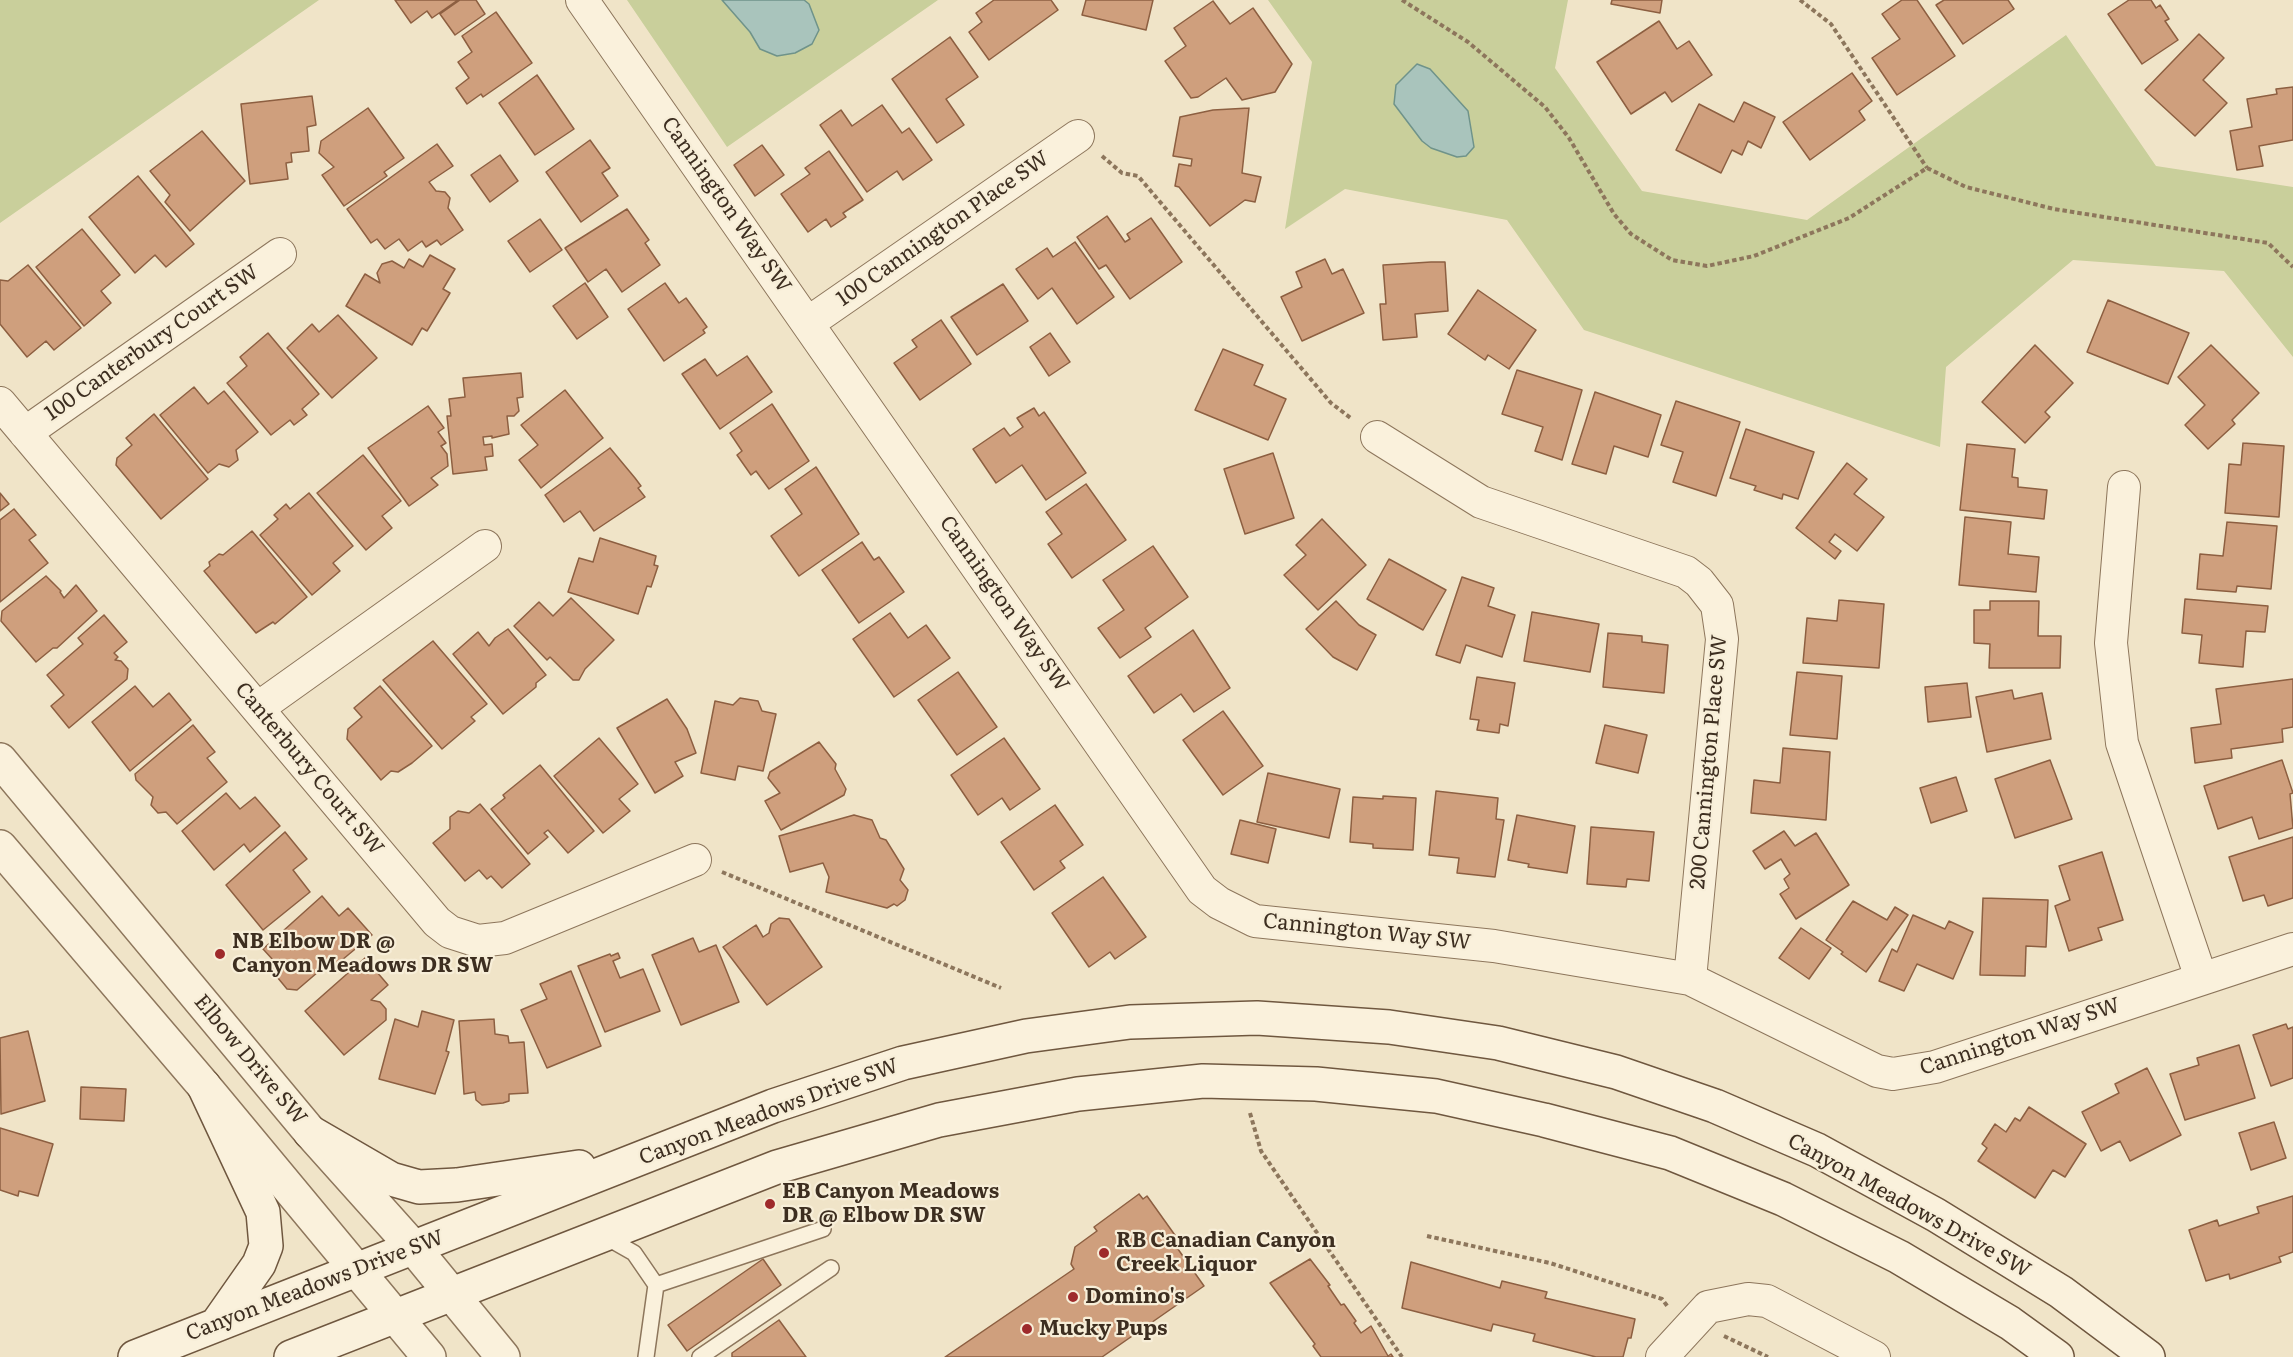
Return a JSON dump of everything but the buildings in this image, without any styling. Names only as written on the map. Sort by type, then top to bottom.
[{"type":"main road","name":"Elbow Drive SW","points":[[0,760],[310,1132],[413,1247],[503,1357]]},
{"type":"main road","points":[[0,847],[204,1086],[356,1272],[429,1357]]},
{"type":"main road","name":"Canyon Meadows Drive SW","points":[[135,1357],[356,1272],[634,1159],[773,1106],[903,1064],[1026,1036],[1130,1022],[1257,1018],[1389,1028],[1498,1043],[1616,1072],[1715,1106],[1817,1150],[1936,1215],[2061,1292],[2148,1357]]},
{"type":"main road","points":[[291,1357],[777,1167],[939,1120],[1078,1094],[1192,1082],[1316,1084],[1436,1096],[1544,1120],[1670,1154],[1783,1199],[1899,1257],[2010,1323],[2057,1357]]},
{"type":"main road","points":[[204,1086],[263,1212],[266,1246],[259,1264],[217,1324]]},
{"type":"main road","points":[[310,1132],[391,1179],[419,1187],[457,1185],[634,1159]]},
{"type":"street","name":"Cannington Way SW","points":[[582,0],[1202,890],[1219,903],[1255,921],[1494,946],[1690,979],[1877,1071],[1900,1074],[1935,1067],[2293,949]]},
{"type":"street","name":"100 Cannington Place SW","points":[[808,323],[1078,136]]},
{"type":"street","name":"100 Canterbury Court SW","points":[[25,433],[280,254]]},
{"type":"street","name":"Canterbury Court SW","points":[[0,403],[437,922],[450,932],[478,941],[505,938],[695,860]]},
{"type":"street","name":"200 Cannington Place SW","points":[[1377,437],[1480,501],[1686,572],[1699,582],[1717,605],[1722,639],[1690,979]]},
{"type":"street","points":[[2124,487],[2111,643],[2122,743],[2201,978]]},
{"type":"street","points":[[258,708],[485,546]]},
{"type":"street","points":[[1662,1357],[1708,1307],[1748,1299],[1767,1301],[1874,1357]]},
{"type":"lane","points":[[656,1285],[823,1229]]},
{"type":"lane","points":[[604,1236],[634,1253],[656,1285],[646,1357]]},
{"type":"lane","points":[[700,1357],[831,1268]]},
{"type":"path","points":[[1402,0],[1468,42],[1545,107],[1569,138],[1614,214],[1631,234],[1672,260],[1707,266],[1754,256],[1849,218],[1927,168]]},
{"type":"path","points":[[1800,0],[1830,24],[1927,168],[1943,177],[1966,187],[2054,209],[2268,243],[2293,267]]},
{"type":"path","points":[[1078,136],[1122,173],[1138,176],[1331,403],[1377,437]]},
{"type":"path","points":[[695,860],[1001,988]]},
{"type":"path","points":[[1247,1104],[1261,1151],[1402,1357]]},
{"type":"path","points":[[1427,1236],[1550,1263],[1662,1299],[1668,1306],[1668,1316]]},
{"type":"path","points":[[1722,1335],[1768,1357]]},
{"type":"green space","points":[[0,0],[319,0],[0,223]]},
{"type":"green space","points":[[627,0],[938,0],[727,147]]},
{"type":"green space","points":[[1268,0],[1568,0],[1555,68],[1642,191],[1807,220],[2066,35],[2156,166],[2293,187],[2293,357],[2224,271],[2073,260],[1946,367],[1940,447],[1584,330],[1507,220],[1345,189],[1285,229],[1312,62]]},
{"type":"water","points":[[722,0],[804,0],[809,4],[819,30],[812,44],[795,53],[777,56],[760,49],[750,32]]},
{"type":"water","points":[[1417,64],[1430,69],[1468,111],[1474,147],[1466,156],[1457,157],[1431,148],[1422,141],[1394,104],[1396,85]]},
{"type":"place","name":"NB Elbow DR @ Canyon Meadows DR SW","points":[[220,954]]},
{"type":"place","name":"EB Canyon Meadows DR @ Elbow DR SW","points":[[770,1204]]},
{"type":"place","name":"RB Canadian Canyon Creek Liquor","points":[[1104,1253]]},
{"type":"place","name":"Domino's","points":[[1073,1297]]},
{"type":"place","name":"Mucky Pups","points":[[1027,1329]]}]
